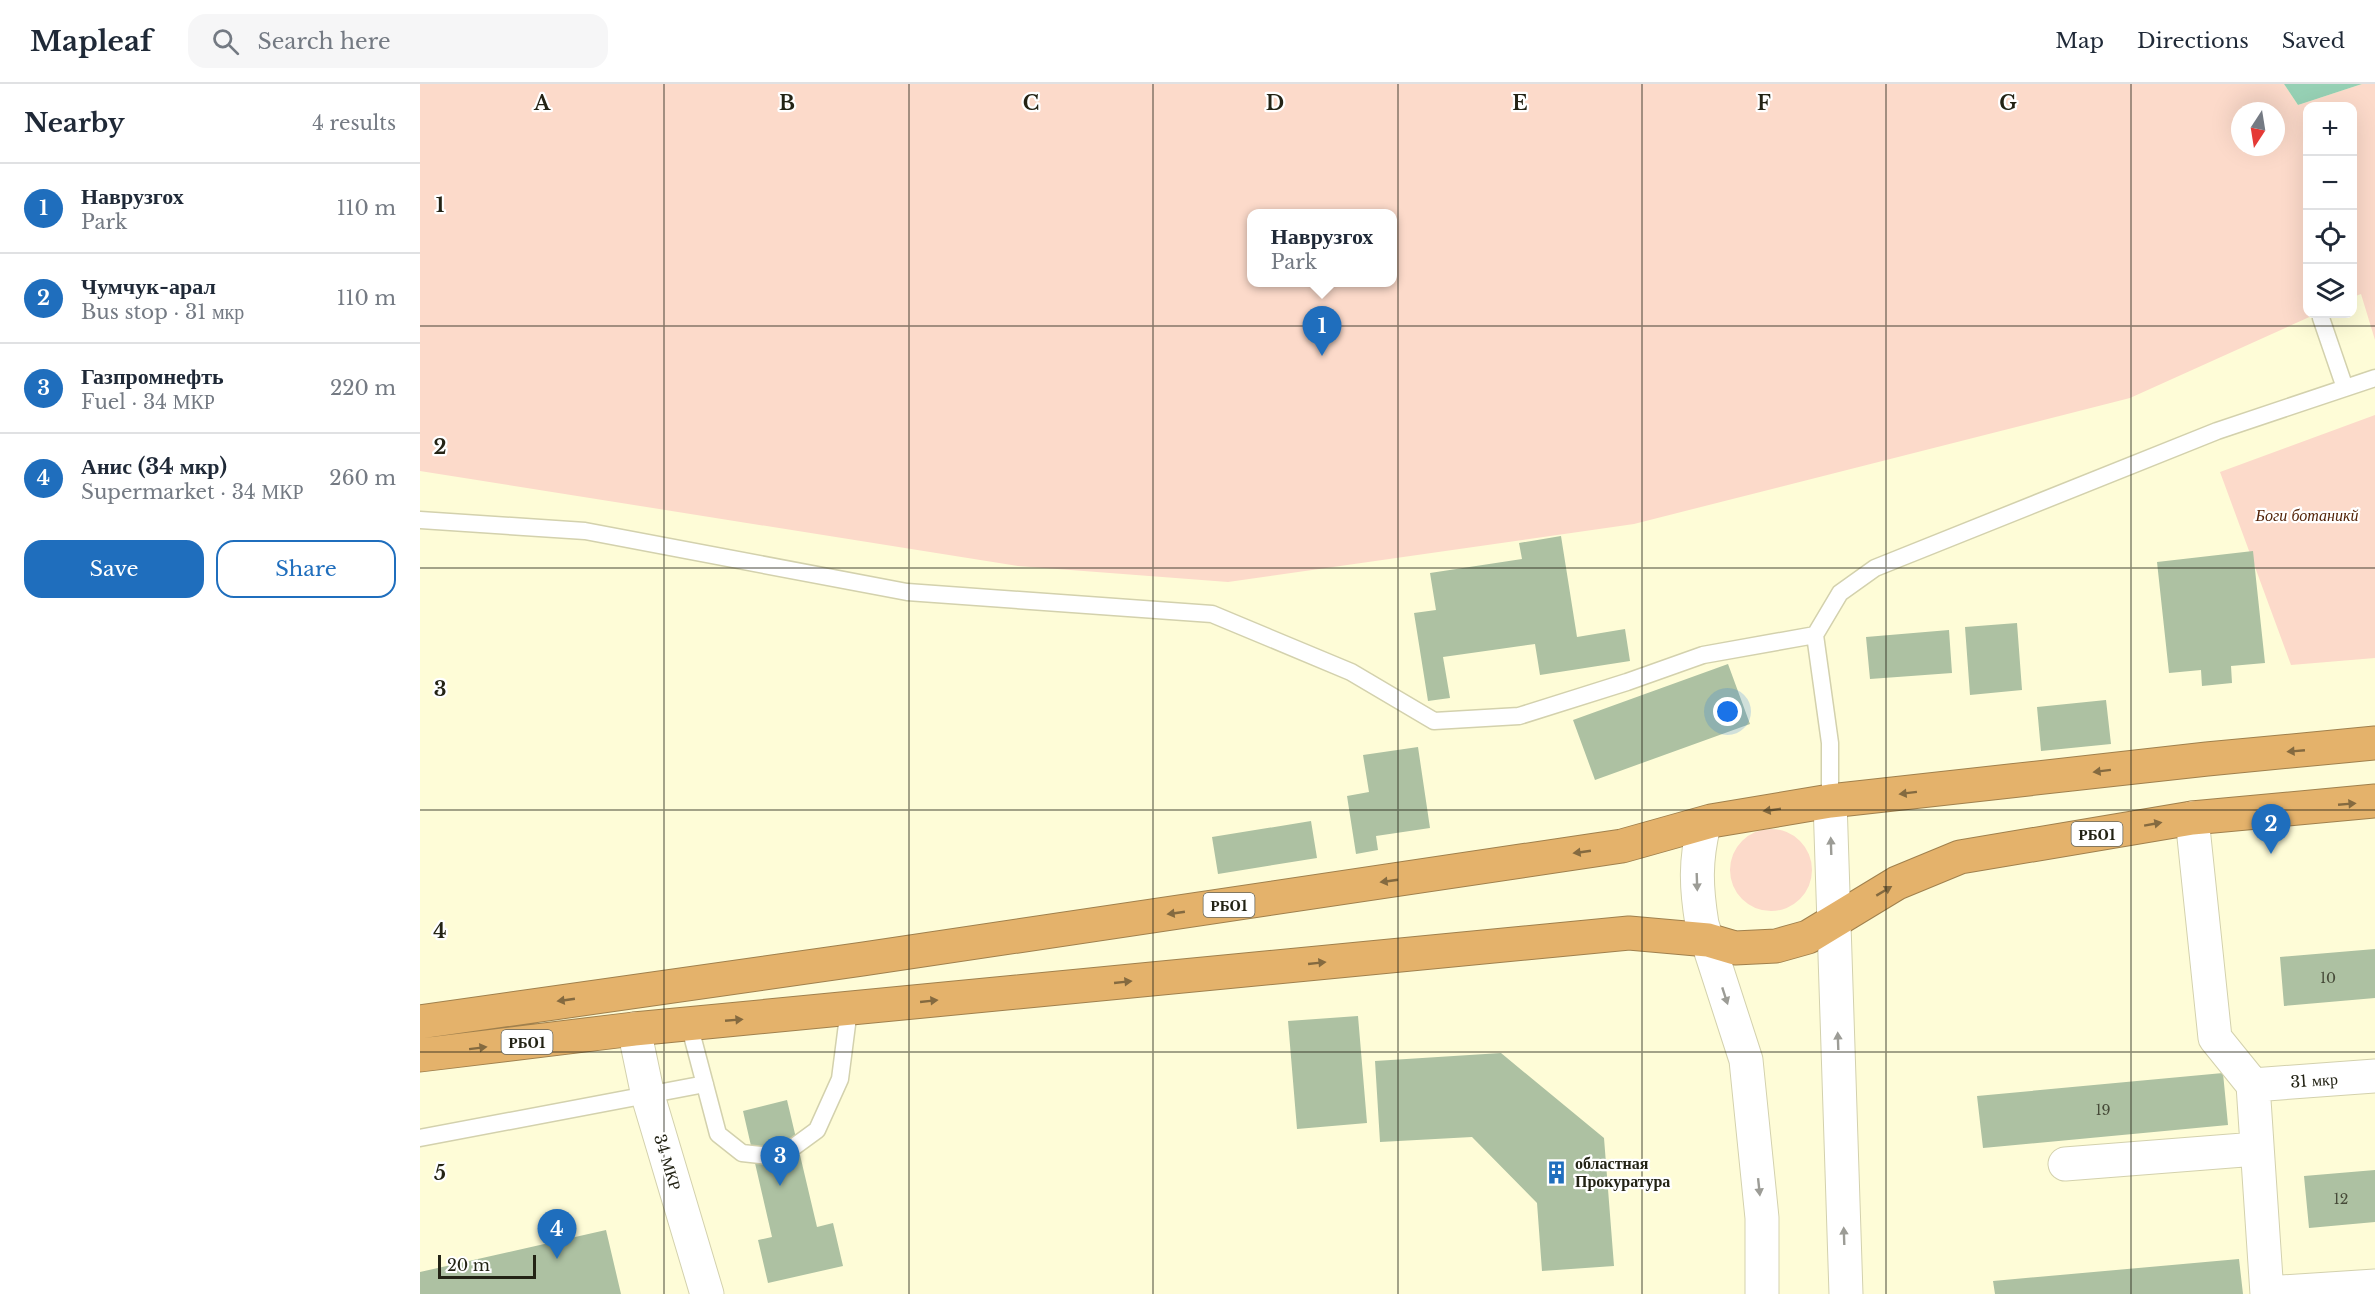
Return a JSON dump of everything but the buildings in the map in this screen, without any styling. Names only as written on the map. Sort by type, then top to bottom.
[{"type":"highway","name":"РБ01","points":[[420,1022],[887,956],[1622,846],[1704,825],[1711,821],[1830,801],[2207,759],[2375,743]]},
{"type":"highway","name":"РБ01","points":[[420,1055],[634,1029],[1629,933],[1708,940],[1735,948],[1776,946],[1808,937],[1897,883],[1960,857],[2192,818],[2375,801]]},
{"type":"highway","points":[[624,992],[634,1029]]},
{"type":"street","points":[[1830,801],[1846,1294]]},
{"type":"street","points":[[2192,818],[2215,1038],[2253,1085],[2267,1294],[2375,1286]]},
{"type":"street","points":[[1704,825],[1697,852],[1696,881],[1702,924],[1746,1060],[1762,1218],[1762,1294]]},
{"type":"street","name":"34 МКР","points":[[634,1029],[648,1096],[707,1294]]},
{"type":"street","name":"31 мкр","points":[[2253,1085],[2375,1076]]},
{"type":"street","points":[[2065,1164],[2256,1149]]},
{"type":"lane","points":[[2321,318],[2344,388]]},
{"type":"lane","points":[[1830,801],[1830,743],[1815,635],[1840,593],[1875,568],[2217,431],[2375,378]]},
{"type":"lane","points":[[420,520],[585,531],[906,592],[1212,614],[1351,672],[1434,721],[1519,716],[1627,682],[1702,655],[1815,635]]},
{"type":"lane","points":[[689,1024],[718,1134],[742,1153],[770,1156],[791,1149],[817,1130],[840,1079],[849,1009]]},
{"type":"lane","points":[[420,1138],[705,1084]]},
{"type":"green space","points":[[420,84],[2284,84],[2298,105],[2303,103],[2303,318],[2307,318],[2130,398],[1634,524],[1228,582],[1018,566],[420,471]]},
{"type":"green space","points":[[2362,84],[2375,84],[2375,340],[2361,294],[2357,296],[2357,102],[2307,102]]},
{"type":"green space","name":"Боги ботаникй","points":[[2375,415],[2375,658],[2291,665],[2220,472]]},
{"type":"green space","points":[[1771,829],[1787,832],[1800,841],[1809,854],[1812,870],[1809,886],[1800,899],[1787,908],[1771,911],[1755,908],[1742,899],[1733,886],[1730,870],[1733,854],[1742,841],[1755,832]]},
{"type":"shaded area","points":[[2284,84],[2362,84],[2303,102],[2298,105]]},
{"type":"place","name":"Наврузгох","points":[[1322,356]]},
{"type":"place","name":"Чумчук-арал","points":[[2271,854]]},
{"type":"place","name":"областная Прокуратура","points":[[1557,1172]]},
{"type":"place","name":"Газпромнефть","points":[[780,1186]]},
{"type":"place","name":"Анис (34 мкр)","points":[[557,1259]]}]
